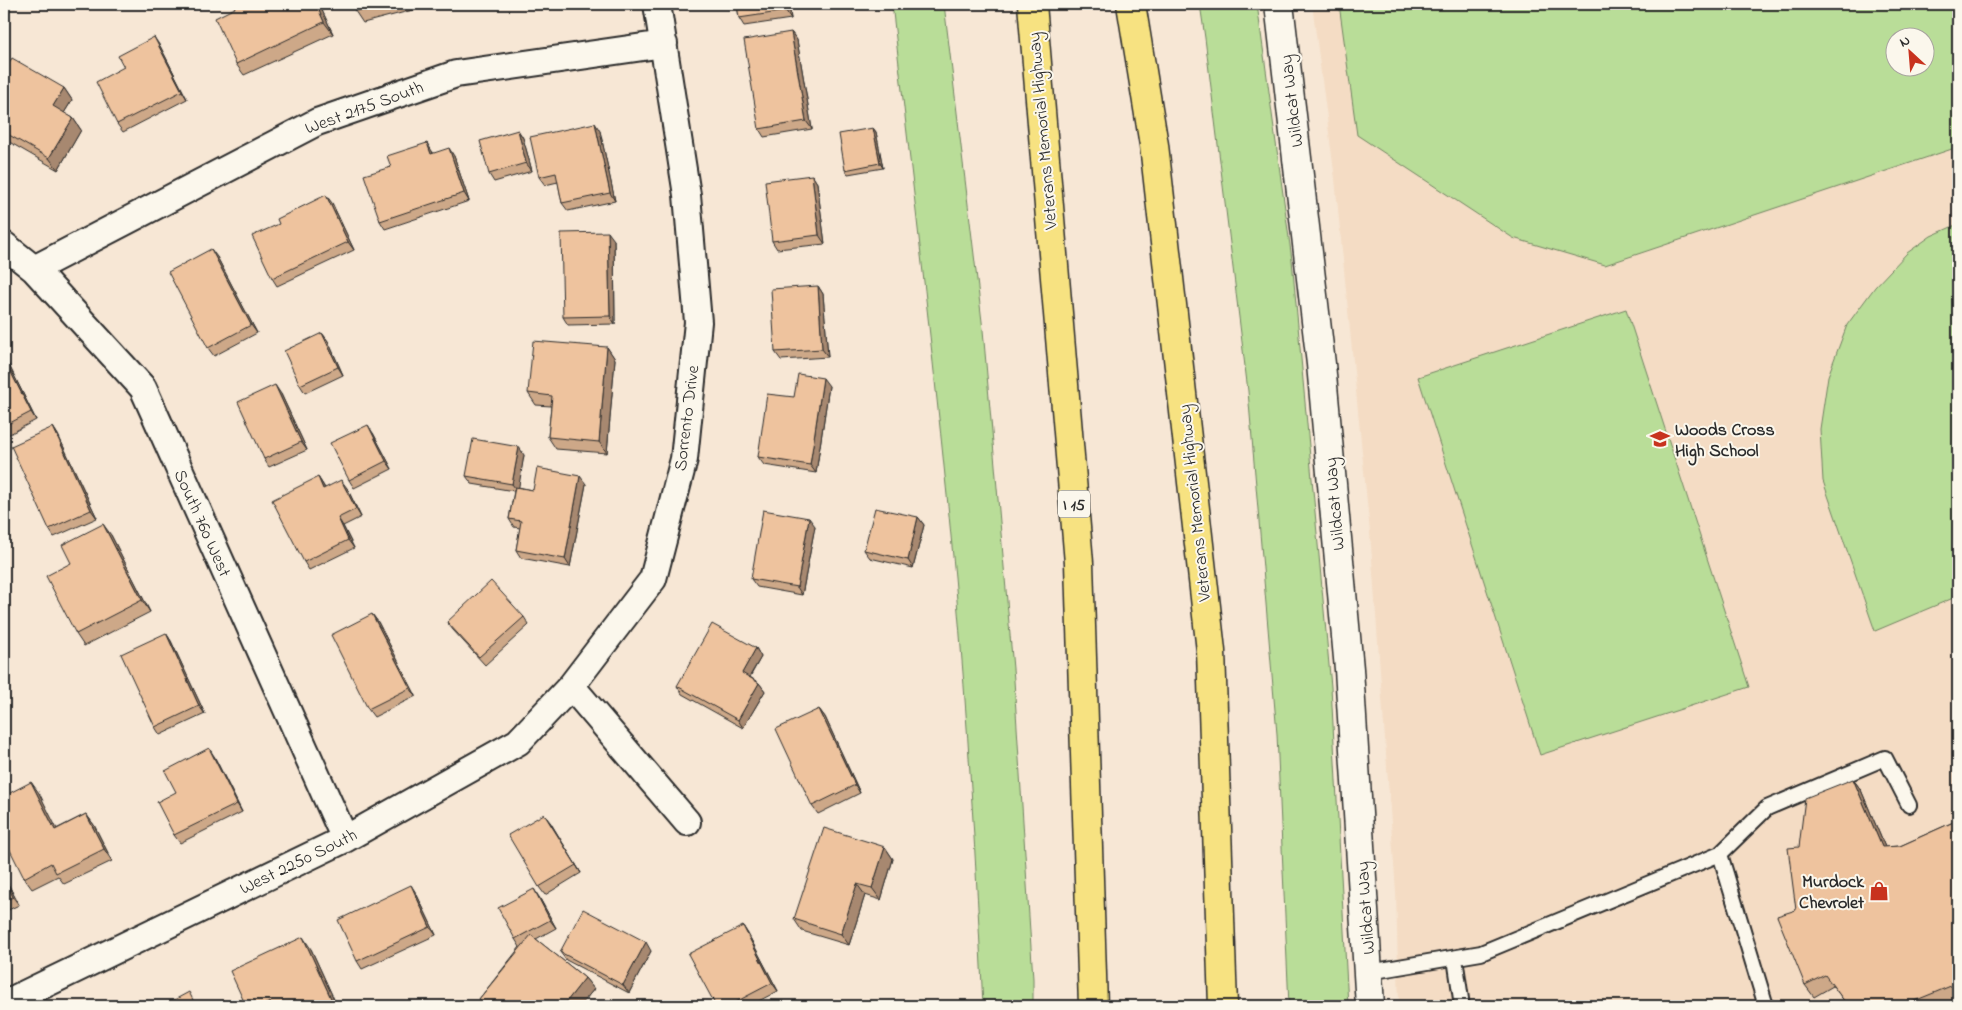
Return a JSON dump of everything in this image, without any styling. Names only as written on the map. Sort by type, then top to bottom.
[{"type":"highway","name":"Veterans Memorial Highway","points":[[1032,4],[1079,563],[1093,1006]]},
{"type":"highway","name":"Veterans Memorial Highway","points":[[1131,4],[1154,145],[1211,651],[1223,1006]]},
{"type":"street","name":"Sorrento Drive","points":[[571,686],[653,578],[684,460],[698,322],[687,195],[657,4]]},
{"type":"street","name":"Wildcat Way","points":[[1279,4],[1321,364],[1349,668],[1370,1006]]},
{"type":"street","name":"West 2175 South","points":[[34,268],[316,122],[456,74],[664,44]]},
{"type":"street","name":"South 760 West","points":[[4,245],[34,268],[143,388],[344,839]]},
{"type":"street","points":[[571,686],[687,822]]},
{"type":"street","name":"West 2250 South","points":[[4,1004],[344,839],[518,742],[571,686]]},
{"type":"lane","points":[[1369,972],[1482,953],[1720,854],[1767,808],[1885,758],[1908,805]]},
{"type":"lane","points":[[1720,854],[1766,1006]]},
{"type":"lane","points":[[1454,958],[1462,1006]]},
{"type":"shaded area","name":"Woods Cross High School","points":[[1312,4],[1958,4],[1958,1006],[1399,1006],[1396,892],[1370,532],[1335,179]]},
{"type":"green space","points":[[892,4],[944,4],[983,330],[1014,680],[1033,979],[1033,1006],[983,1006],[964,684],[955,577],[933,362]]},
{"type":"green space","points":[[1200,4],[1257,4],[1292,260],[1331,687],[1348,1006],[1289,1006],[1277,734],[1248,391]]},
{"type":"green space","points":[[1339,4],[1958,4],[1958,147],[1605,265],[1513,238],[1357,135]]},
{"type":"green space","points":[[1958,224],[1958,596],[1875,631],[1823,481],[1820,429],[1828,376],[1847,325],[1875,287],[1907,253],[1931,236]]},
{"type":"green space","points":[[1626,309],[1749,687],[1540,755],[1418,377]]},
{"type":"building","points":[[233,4],[316,4],[324,22],[236,64],[215,18],[235,8]]},
{"type":"building","points":[[353,4],[383,4],[355,11]]},
{"type":"building","points":[[737,4],[784,4],[786,11],[739,18]]},
{"type":"building","points":[[791,32],[806,121],[759,129],[744,40]]},
{"type":"building","points":[[154,37],[182,91],[117,124],[96,82],[124,67],[118,56]]},
{"type":"building","points":[[12,58],[64,88],[53,106],[73,118],[49,158],[4,132],[4,71]]},
{"type":"building","points":[[595,123],[610,193],[562,203],[556,173],[539,177],[530,137]]},
{"type":"building","points":[[873,128],[880,163],[845,170],[839,134]]},
{"type":"building","points":[[518,130],[526,163],[489,174],[480,141]]},
{"type":"building","points":[[427,143],[431,154],[449,148],[464,193],[380,221],[364,175],[391,167],[387,156]]},
{"type":"building","points":[[812,175],[819,235],[772,241],[765,181]]},
{"type":"building","points":[[326,195],[348,242],[272,278],[252,236],[279,224],[277,219]]},
{"type":"building","points":[[608,232],[610,316],[563,317],[561,233]]},
{"type":"building","points":[[211,249],[251,325],[208,348],[168,272]]},
{"type":"building","points":[[818,286],[822,349],[775,352],[771,289]]},
{"type":"building","points":[[322,333],[338,367],[300,385],[284,351]]},
{"type":"building","points":[[533,341],[607,347],[599,442],[548,437],[552,396],[528,393]]},
{"type":"building","points":[[4,359],[31,412],[4,426]]},
{"type":"building","points":[[798,374],[823,378],[810,465],[758,457],[767,394],[794,397]]},
{"type":"building","points":[[275,385],[301,442],[264,459],[238,402]]},
{"type":"building","points":[[368,425],[386,461],[349,480],[330,443]]},
{"type":"building","points":[[53,427],[91,510],[49,529],[11,446]]},
{"type":"building","points":[[473,439],[519,447],[512,484],[466,476]]},
{"type":"building","points":[[537,468],[580,476],[565,559],[516,550],[521,521],[509,519],[515,487],[533,490]]},
{"type":"building","points":[[318,477],[323,489],[341,480],[356,509],[338,518],[348,540],[304,562],[272,500]]},
{"type":"building","points":[[875,508],[918,517],[908,560],[864,550]]},
{"type":"building","points":[[763,510],[809,518],[797,587],[751,579]]},
{"type":"building","points":[[103,524],[142,600],[76,634],[46,576],[71,563],[62,545]]},
{"type":"building","points":[[491,581],[524,617],[479,657],[447,622]]},
{"type":"building","points":[[372,614],[410,688],[368,709],[331,635]]},
{"type":"building","points":[[712,624],[756,648],[742,673],[759,683],[738,720],[677,686]]},
{"type":"building","points":[[166,633],[199,706],[155,727],[121,654]]},
{"type":"building","points":[[819,709],[855,785],[812,806],[776,729]]},
{"type":"building","points":[[209,748],[237,804],[174,835],[157,802],[176,792],[165,771]]},
{"type":"building","name":"Murdock Chevrolet","points":[[1853,779],[1882,847],[1900,846],[1958,820],[1958,983],[1902,1006],[1848,1006],[1825,975],[1805,985],[1777,916],[1796,910],[1788,848],[1799,847],[1805,798]]},
{"type":"building","points":[[31,782],[55,830],[86,814],[104,849],[56,873],[51,863],[24,878],[4,838],[4,796]]},
{"type":"building","points":[[544,814],[576,865],[539,887],[508,835]]},
{"type":"building","points":[[824,828],[885,847],[872,888],[857,884],[841,934],[794,919]]},
{"type":"building","points":[[4,879],[13,897],[4,901]]},
{"type":"building","points":[[411,885],[430,927],[357,961],[338,920]]},
{"type":"building","points":[[534,889],[550,920],[515,939],[498,908]]},
{"type":"building","points":[[583,909],[646,942],[623,985],[560,952]]},
{"type":"building","points":[[743,926],[772,983],[728,1006],[716,1006],[688,954]]},
{"type":"building","points":[[531,935],[585,978],[563,1006],[488,1006],[479,999]]},
{"type":"building","points":[[303,937],[334,1005],[272,1006],[270,1002],[261,1006],[246,1006],[230,971]]},
{"type":"building","points":[[189,992],[196,1006],[163,1006]]},
{"type":"place","name":"Woods Cross High School","points":[[1660,439]]},
{"type":"place","name":"Murdock Chevrolet","points":[[1879,891]]}]
